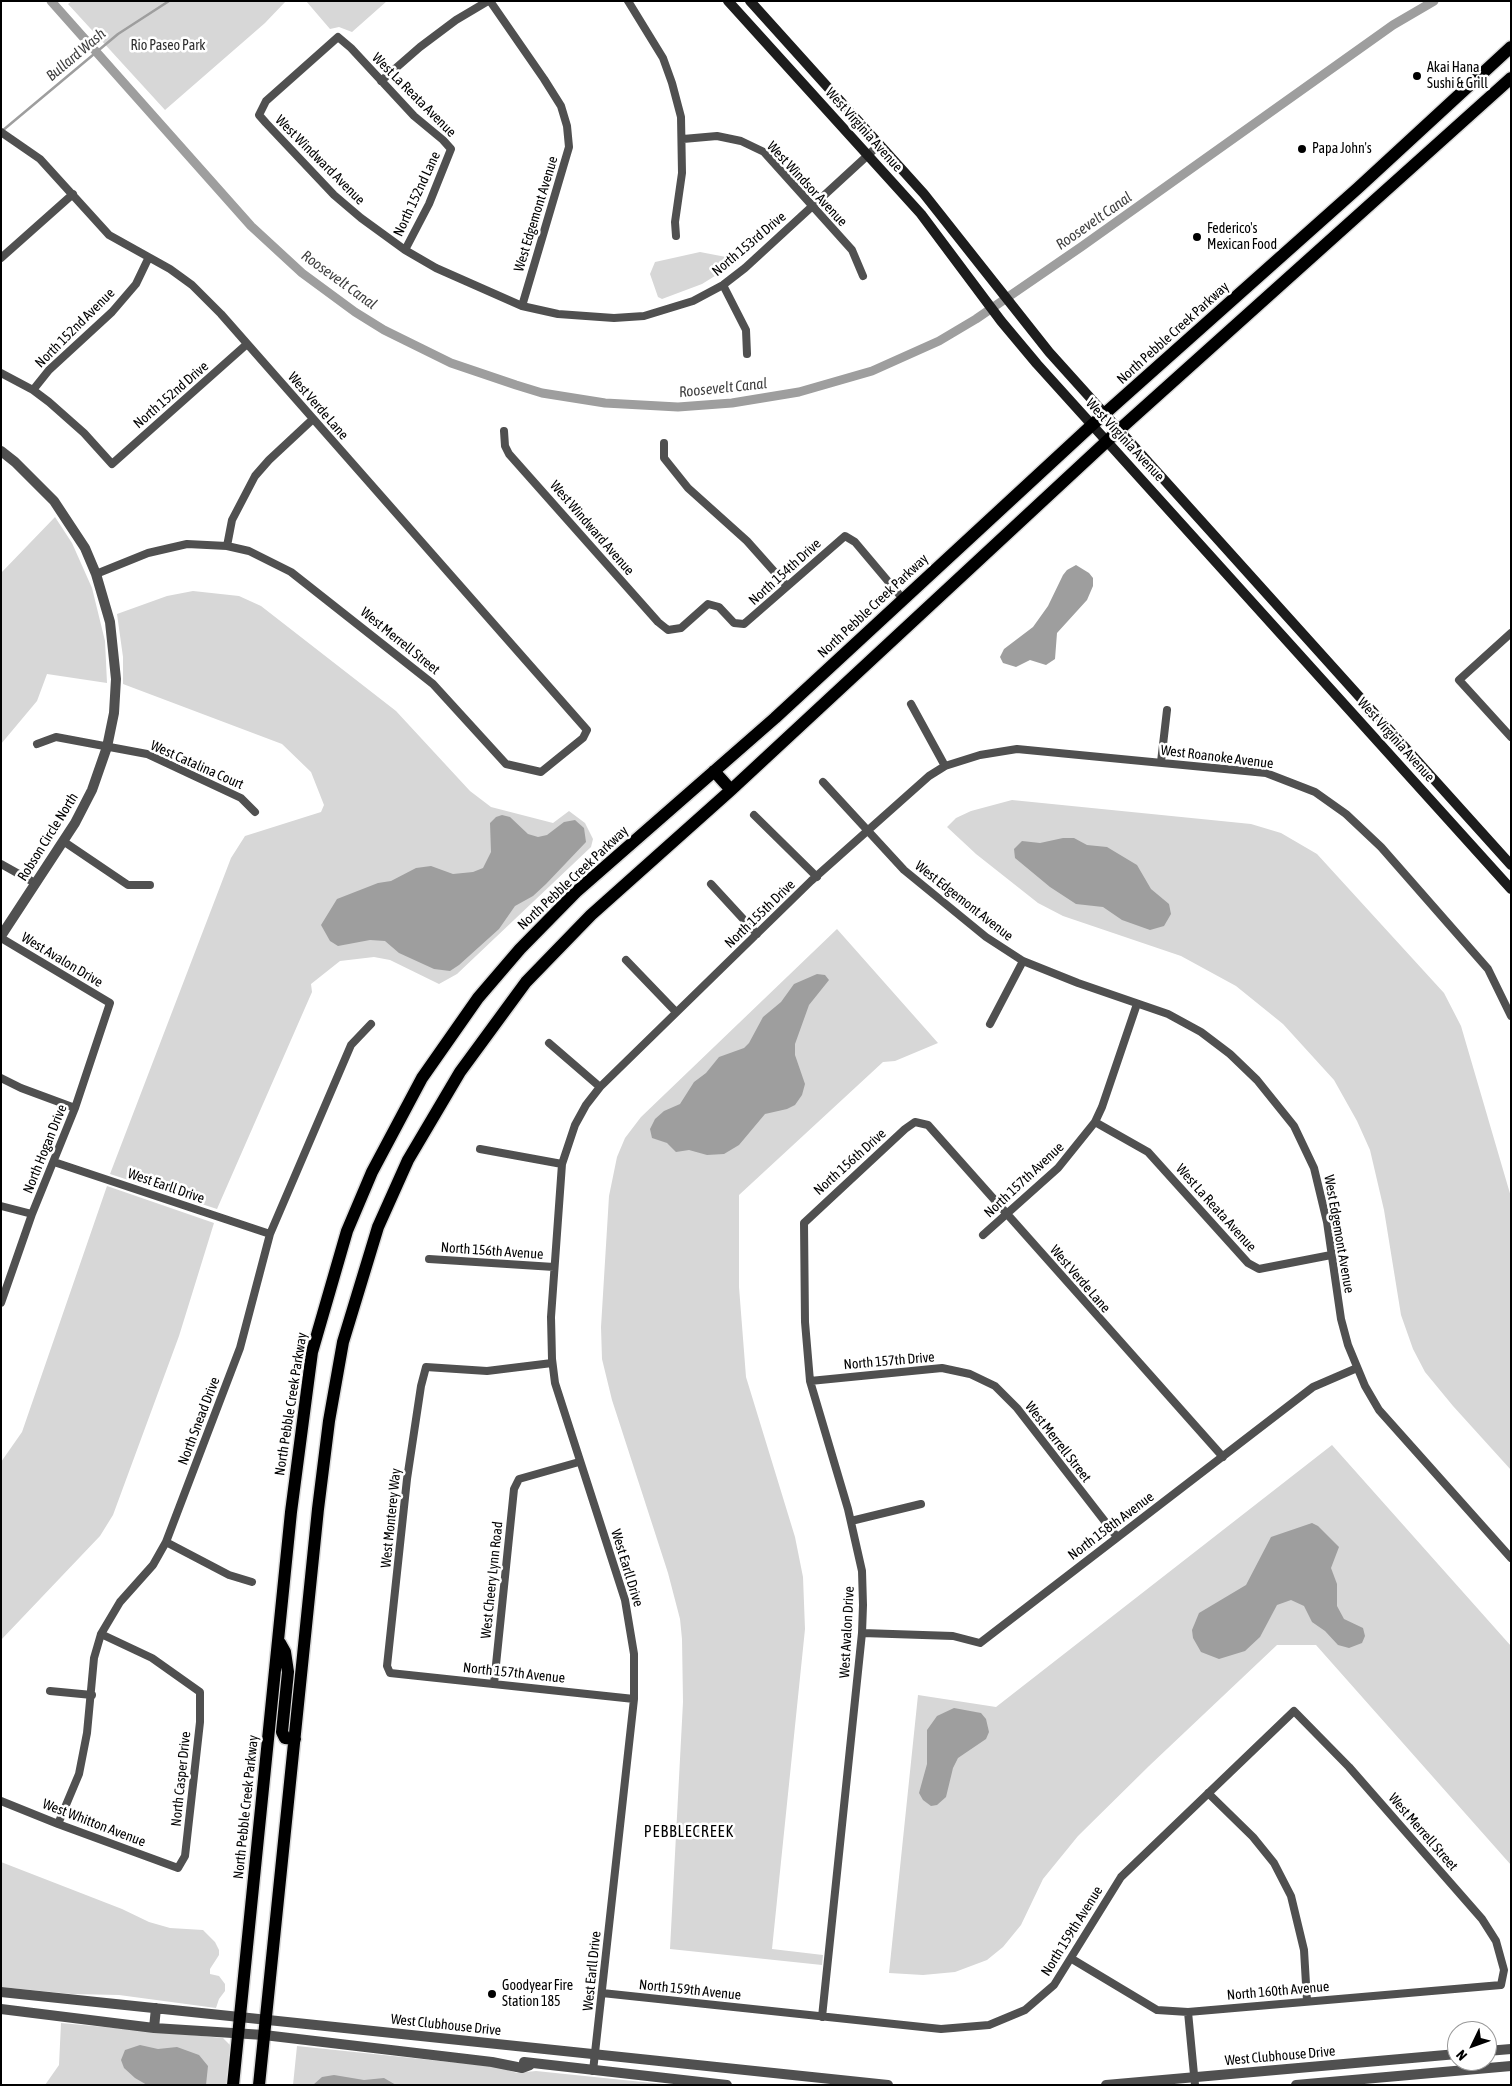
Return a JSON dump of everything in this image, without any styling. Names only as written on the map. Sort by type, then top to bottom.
[{"type":"main road","name":"West Virginia Avenue","points":[[728,1],[921,214],[1001,321],[1092,425],[1108,440],[1511,889]]},
{"type":"main road","name":"West Virginia Avenue","points":[[750,1],[936,208],[1015,311],[1511,865]]},
{"type":"main road","name":"North Pebble Creek Parkway","points":[[233,2085],[301,1424],[312,1352],[347,1231],[372,1172],[422,1078],[478,998],[505,966],[576,892],[714,771],[1092,425],[1351,194],[1511,47]]},
{"type":"main road","points":[[259,2085],[318,1509],[329,1421],[343,1342],[378,1228],[408,1160],[460,1072],[526,982],[591,915],[731,790],[1120,429],[1511,78]]},
{"type":"main road","points":[[903,599],[919,616]]},
{"type":"main road","points":[[714,771],[731,790]]},
{"type":"main road","points":[[279,1641],[285,1652],[288,1672],[282,1732],[285,1738],[295,1739]]},
{"type":"street","points":[[381,81],[442,30],[489,1]]},
{"type":"street","name":"West Edgemont Avenue","points":[[489,1],[560,106],[567,126],[569,147],[522,306]]},
{"type":"street","points":[[628,1],[663,58],[681,117],[683,139],[682,173],[675,222],[676,236]]},
{"type":"street","name":"West La Reata Avenue","points":[[260,115],[266,101],[338,37],[451,149]]},
{"type":"street","name":"West Windward Avenue","points":[[260,115],[334,195],[361,218],[405,250],[436,268],[522,306]]},
{"type":"street","name":"West Verde Lane","points":[[1,132],[40,159],[110,235],[148,259],[170,269],[192,285],[222,314],[587,730],[583,738],[541,772]]},
{"type":"street","name":"West Windsor Avenue","points":[[683,139],[717,136],[752,145],[764,152],[852,250],[863,276]]},
{"type":"street","name":"North 153rd Drive","points":[[522,306],[583,316],[644,316],[693,301],[723,285],[880,144]]},
{"type":"street","name":"North 152nd Lane","points":[[405,250],[430,204],[451,149]]},
{"type":"street","points":[[1,258],[73,194]]},
{"type":"street","name":"North 152nd Avenue","points":[[33,390],[49,370],[112,312],[136,284],[148,259]]},
{"type":"street","points":[[723,285],[746,330],[747,354]]},
{"type":"street","name":"North 152nd Drive","points":[[33,390],[84,433],[112,464],[247,344]]},
{"type":"street","points":[[1,373],[33,390]]},
{"type":"street","points":[[96,574],[148,554],[187,544],[227,546],[232,520],[255,476],[269,460],[313,419]]},
{"type":"street","name":"West Windward Avenue","points":[[504,431],[505,446],[510,454],[664,628],[675,630],[681,628],[708,604]]},
{"type":"street","points":[[664,443],[664,458],[678,477],[705,505],[747,541],[787,586]]},
{"type":"street","name":"Robson Circle North","points":[[1,451],[15,462],[54,501],[85,548],[96,574],[110,622],[116,679],[114,713],[107,746],[92,790],[63,841],[1,937]]},
{"type":"street","name":"North 154th Drive","points":[[708,604],[719,607],[734,623],[748,622],[845,536],[855,542],[903,599]]},
{"type":"street","name":"West Merrell Street","points":[[227,546],[249,551],[291,572],[433,684],[506,764],[541,772]]},
{"type":"street","points":[[1511,633],[1459,680],[1511,737]]},
{"type":"street","points":[[911,704],[946,766]]},
{"type":"street","points":[[1161,762],[1167,710]]},
{"type":"street","name":"West Catalina Court","points":[[37,744],[56,737],[147,754],[241,798],[255,812]]},
{"type":"street","name":"West Roanoke Avenue","points":[[946,766],[980,755],[1017,750],[1266,773],[1315,792],[1346,814],[1381,847],[1488,970],[1511,1016]]},
{"type":"street","name":"North 155th Drive","points":[[600,1087],[817,876],[929,776],[946,766]]},
{"type":"street","name":"West Edgemont Avenue","points":[[823,782],[914,880],[986,937],[1024,961],[1168,1014],[1201,1032],[1230,1054],[1257,1080],[1288,1119],[1314,1168],[1327,1222],[1341,1319],[1357,1368],[1379,1410],[1511,1558]]},
{"type":"street","points":[[754,815],[817,876]]},
{"type":"street","points":[[63,841],[128,885],[150,885]]},
{"type":"street","points":[[1,864],[35,883]]},
{"type":"street","points":[[711,884],[757,934]]},
{"type":"street","name":"West Avalon Drive","points":[[1,937],[110,1003]]},
{"type":"street","points":[[626,960],[676,1012]]},
{"type":"street","points":[[990,1024],[1024,961]]},
{"type":"street","name":"North Hogan Drive","points":[[1,1303],[32,1214],[75,1108],[110,1003]]},
{"type":"street","name":"North 157th Avenue","points":[[983,1235],[1058,1168],[1095,1122],[1102,1107],[1137,1004]]},
{"type":"street","name":"North Snead Drive","points":[[58,1824],[79,1774],[92,1695],[94,1658],[101,1634],[120,1602],[153,1565],[166,1542],[240,1348],[270,1234],[351,1045],[371,1024]]},
{"type":"street","points":[[549,1042],[600,1087]]},
{"type":"street","points":[[1,1078],[21,1088],[75,1108]]},
{"type":"street","name":"West Earll Drive","points":[[593,2071],[634,1699],[634,1654],[625,1600],[555,1383],[552,1363],[552,1317],[562,1164],[575,1125],[586,1105],[600,1087]]},
{"type":"street","name":"West Verde Lane","points":[[915,1122],[928,1126],[1223,1457]]},
{"type":"street","name":"North 156th Drive","points":[[804,1223],[915,1122]]},
{"type":"street","name":"West La Reata Avenue","points":[[1095,1122],[1148,1152],[1248,1263],[1259,1269],[1331,1255]]},
{"type":"street","points":[[480,1149],[562,1164]]},
{"type":"street","name":"West Earll Drive","points":[[54,1162],[270,1234]]},
{"type":"street","points":[[1,1206],[32,1214]]},
{"type":"street","name":"West Avalon Drive","points":[[804,1223],[805,1322],[810,1381],[851,1521],[862,1571],[862,1633],[822,2017]]},
{"type":"street","name":"North 156th Avenue","points":[[429,1259],[554,1267]]},
{"type":"street","name":"West Monterey Way","points":[[390,1673],[387,1666],[406,1487],[416,1414],[426,1366],[486,1371],[552,1363]]},
{"type":"street","name":"North 157th Drive","points":[[810,1381],[942,1368],[970,1374]]},
{"type":"street","name":"North 158th Avenue","points":[[862,1633],[953,1636],[980,1643],[1313,1388],[1357,1368]]},
{"type":"street","name":"West Merrell Street","points":[[970,1374],[995,1386],[1005,1395],[1117,1537]]},
{"type":"street","name":"West Cheery Lynn Road","points":[[494,1684],[514,1489],[518,1479],[579,1462]]},
{"type":"street","points":[[851,1521],[921,1504]]},
{"type":"street","points":[[166,1542],[229,1575],[252,1582]]},
{"type":"street","name":"North Casper Drive","points":[[101,1634],[152,1658],[200,1692],[200,1722],[185,1856],[178,1868]]},
{"type":"street","name":"North 157th Avenue","points":[[390,1673],[634,1699]]},
{"type":"street","points":[[50,1690],[92,1695]]},
{"type":"street","name":"West Merrell Street","points":[[1294,1711],[1348,1767],[1482,1919],[1496,1941],[1504,1970],[1501,1985]]},
{"type":"street","name":"North 159th Avenue","points":[[602,1993],[941,2028],[989,2025],[1025,2010],[1054,1985],[1072,1959],[1120,1877],[1294,1711]]},
{"type":"street","points":[[1208,1793],[1253,1837],[1274,1863],[1290,1896],[1304,1950],[1306,2001]]},
{"type":"street","name":"West Whitton Avenue","points":[[1,1801],[178,1868]]},
{"type":"street","name":"North 160th Avenue","points":[[1072,1959],[1157,2010],[1188,2012],[1501,1985]]},
{"type":"street","name":"West Clubhouse Drive","points":[[1,1992],[594,2054],[860,2084],[888,2085]]},
{"type":"street","points":[[1,2008],[154,2028],[264,2036],[433,2055],[492,2062],[522,2068],[530,2065],[727,2085]]},
{"type":"street","points":[[154,2028],[156,2008]]},
{"type":"street","points":[[1188,2012],[1194,2081]]},
{"type":"street","points":[[433,2055],[435,2038]]},
{"type":"street","points":[[1497,2050],[1511,2049]]},
{"type":"street","name":"West Clubhouse Drive","points":[[1106,2085],[1194,2081],[1329,2065],[1447,2055]]},
{"type":"street","points":[[1329,2065],[1331,2083]]},
{"type":"street","points":[[1296,2085],[1511,2066]]},
{"type":"green space","name":"Rio Paseo Park","points":[[72,1],[286,1],[265,23],[165,110],[68,4]]},
{"type":"green space","points":[[306,1],[387,1],[352,32],[339,27],[330,29]]},
{"type":"green space","points":[[700,252],[726,257],[731,266],[702,284],[662,299],[658,297],[650,274],[655,262]]},
{"type":"green space","points":[[55,517],[72,543],[92,588],[105,641],[107,683],[47,674],[37,701],[1,744],[1,573]]},
{"type":"green space","points":[[193,591],[239,596],[261,606],[396,711],[470,791],[491,807],[553,823],[569,811],[585,823],[593,839],[591,847],[457,974],[439,984],[390,960],[374,957],[340,961],[311,984],[312,992],[217,1209],[110,1174],[231,858],[245,836],[321,812],[324,805],[311,772],[282,744],[123,684],[123,657],[117,614],[167,596]]},
{"type":"green space","points":[[1012,800],[1251,824],[1281,833],[1317,854],[1444,993],[1461,1026],[1511,1197],[1511,1470],[1425,1372],[1413,1349],[1401,1315],[1384,1210],[1370,1150],[1357,1121],[1334,1080],[1283,1024],[1236,986],[1181,956],[1063,916],[1038,903],[976,854],[947,827],[956,818],[971,811]]},
{"type":"green space","points":[[837,929],[938,1043],[895,1061],[883,1062],[739,1195],[739,1287],[746,1377],[795,1537],[803,1577],[805,1629],[772,1949],[823,1955],[822,1965],[670,1949],[683,1702],[680,1619],[668,1573],[612,1400],[602,1359],[601,1327],[609,1196],[617,1157],[625,1138],[641,1117]]},
{"type":"green space","points":[[107,1186],[214,1223],[179,1336],[113,1515],[100,1536],[1,1640],[1,1462],[22,1432]]},
{"type":"green space","points":[[1332,1445],[1511,1646],[1511,1865],[1316,1645],[1277,1645],[1078,1836],[1043,1879],[1021,1925],[1003,1947],[987,1960],[955,1972],[923,1975],[889,1973],[918,1695],[996,1707]]},
{"type":"green space","points":[[1,1862],[122,1909],[149,1922],[170,1928],[203,1930],[215,1942],[219,1950],[219,1955],[210,1969],[210,1974],[219,1976],[225,1984],[225,1991],[219,1999],[216,2008],[119,1995],[72,1994],[1,1987]]},
{"type":"green space","points":[[61,2023],[223,2038],[232,2047],[226,2085],[45,2085],[59,2065]]},
{"type":"green space","points":[[297,2046],[498,2067],[517,2073],[536,2071],[672,2085],[293,2085]]},
{"type":"shaded area","points":[[1076,565],[1089,573],[1093,578],[1093,586],[1087,600],[1057,633],[1055,659],[1046,665],[1030,660],[1016,667],[1003,663],[1000,657],[1004,649],[1033,627],[1048,606],[1063,575],[1067,570]]},
{"type":"shaded area","points":[[502,815],[510,817],[528,834],[538,837],[547,835],[564,822],[575,820],[584,828],[586,842],[533,896],[515,906],[499,929],[459,965],[450,971],[434,969],[399,953],[385,941],[370,940],[338,946],[330,941],[321,925],[337,899],[378,883],[391,881],[416,868],[431,866],[453,874],[473,872],[483,868],[491,852],[490,823],[496,817]]},
{"type":"shaded area","points":[[1063,838],[1074,838],[1087,845],[1107,847],[1137,865],[1151,889],[1169,904],[1171,914],[1164,926],[1150,930],[1122,920],[1103,907],[1076,904],[1050,887],[1015,858],[1014,849],[1022,841],[1040,843]]},
{"type":"shaded area","points":[[817,974],[825,975],[829,980],[809,1005],[795,1044],[795,1055],[805,1084],[802,1095],[795,1105],[787,1109],[765,1114],[739,1145],[724,1154],[707,1155],[689,1150],[676,1152],[667,1143],[652,1138],[650,1129],[655,1119],[664,1111],[680,1104],[694,1082],[706,1073],[719,1057],[744,1048],[749,1043],[763,1017],[781,1002],[794,984]]},
{"type":"shaded area","points":[[1312,1523],[1318,1526],[1339,1547],[1331,1568],[1337,1584],[1337,1606],[1344,1619],[1363,1628],[1365,1636],[1362,1643],[1349,1648],[1338,1645],[1325,1631],[1312,1622],[1304,1606],[1291,1600],[1277,1605],[1260,1637],[1245,1651],[1219,1659],[1201,1652],[1193,1638],[1192,1630],[1199,1613],[1246,1585],[1271,1537]]},
{"type":"shaded area","points":[[954,1708],[981,1713],[986,1719],[989,1732],[986,1739],[958,1758],[953,1768],[946,1797],[937,1805],[931,1806],[923,1800],[919,1793],[927,1764],[927,1730],[937,1716]]},
{"type":"shaded area","points":[[140,2045],[158,2049],[177,2047],[199,2055],[208,2066],[206,2085],[147,2085],[135,2078],[124,2068],[121,2060],[125,2050]]},
{"type":"shaded area","points":[[334,2075],[364,2080],[384,2078],[396,2085],[313,2085],[322,2077]]},
{"type":"waterway","name":"Roosevelt Canal","points":[[51,1],[251,226],[302,273],[355,312],[384,330],[451,363],[542,393],[605,403],[678,407],[732,403],[799,392],[872,371],[939,341],[976,319],[1081,247],[1393,25],[1434,1]]},
{"type":"waterway","name":"Bullard Wash","points":[[2,131],[118,34],[169,1]]},
{"type":"place","name":"Akai Hana Sushi & Grill","points":[[1417,76]]},
{"type":"place","name":"Papa John's","points":[[1302,149]]},
{"type":"place","name":"Federico's Mexican Food","points":[[1197,237]]},
{"type":"place","name":"Goodyear Fire Station 185","points":[[492,1994]]},
{"type":"district","name":"PEBBLECREEK","points":[[689,1832]]}]
